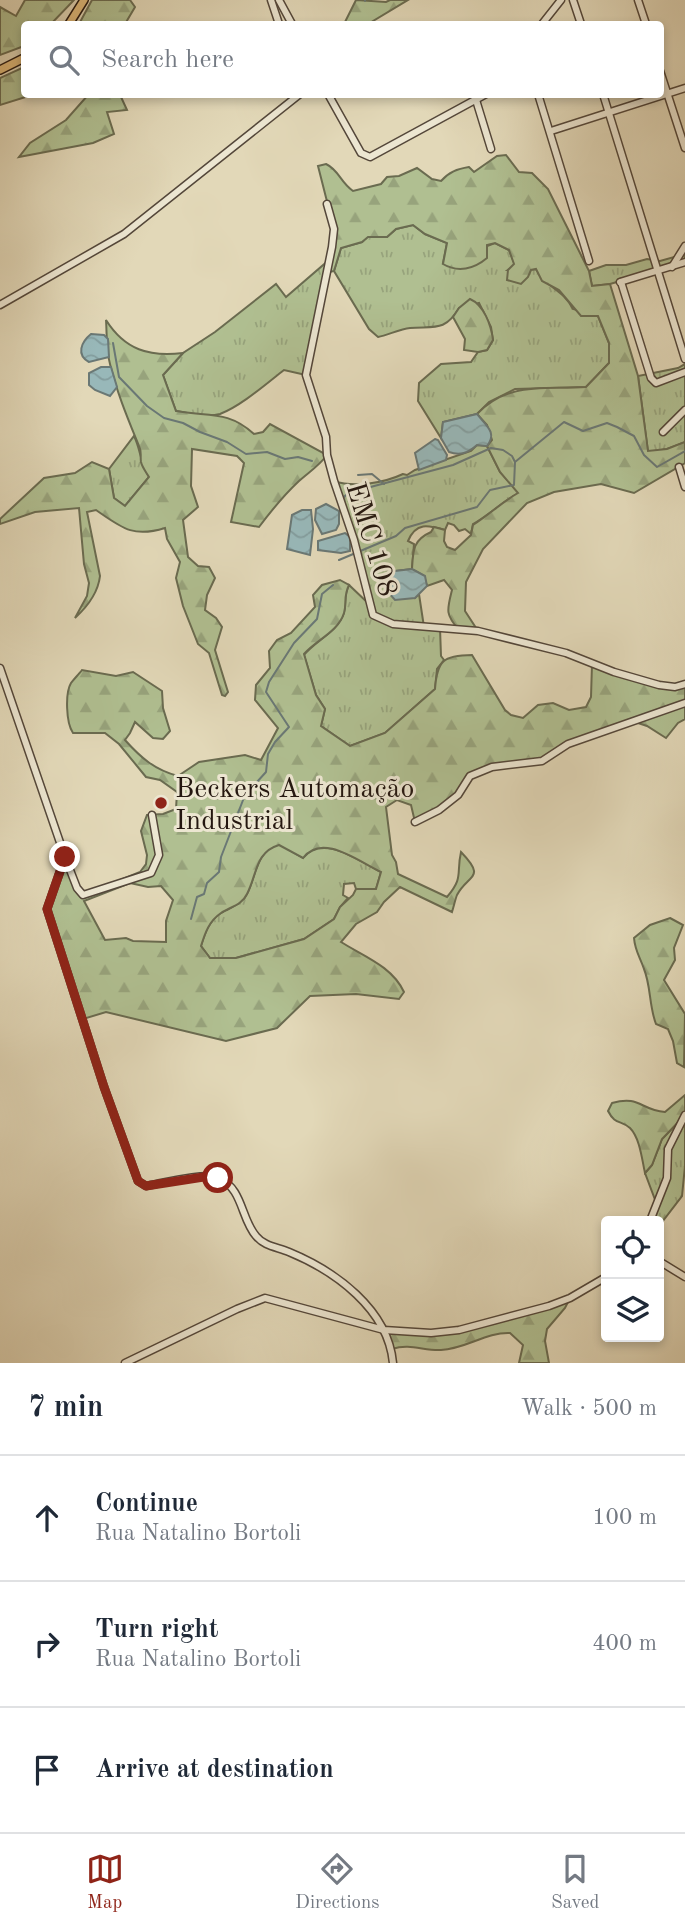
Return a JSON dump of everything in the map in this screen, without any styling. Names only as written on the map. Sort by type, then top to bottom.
[{"type":"main road","points":[[71,21],[84,0]]},
{"type":"main road","points":[[0,70],[21,60]]},
{"type":"street","points":[[271,0],[278,21]]},
{"type":"street","points":[[279,0],[290,21]]},
{"type":"street","points":[[544,21],[561,0]]},
{"type":"street","points":[[573,0],[580,21]]},
{"type":"street","points":[[638,0],[645,21]]},
{"type":"street","points":[[664,84],[685,148]]},
{"type":"street","points":[[664,95],[685,88]]},
{"type":"street","points":[[0,305],[124,234],[295,98]]},
{"type":"street","points":[[330,98],[361,153],[370,158],[479,98]]},
{"type":"street","points":[[539,98],[589,261]]},
{"type":"street","points":[[604,98],[685,359]]},
{"type":"street","points":[[551,131],[654,98]]},
{"type":"street","points":[[476,100],[491,149]]},
{"type":"street","name":"EMC 108","points":[[327,204],[334,229],[332,247],[306,375],[326,437],[327,455],[354,540],[373,615],[393,624],[478,631],[566,653],[614,672],[659,685],[675,687],[685,684]]},
{"type":"street","points":[[672,267],[685,246]]},
{"type":"street","points":[[685,262],[620,282],[651,379],[656,383],[661,382],[685,372]]},
{"type":"street","points":[[663,432],[685,410]]},
{"type":"street","points":[[679,467],[685,487]]},
{"type":"street","points":[[0,668],[65,857],[77,888],[83,895],[151,873],[159,855],[152,814]]},
{"type":"street","points":[[415,822],[439,810],[458,795],[470,776],[492,767],[542,761],[568,744],[685,703]]},
{"type":"street","points":[[65,857],[47,909],[104,1087],[138,1181],[146,1186],[210,1176],[218,1178],[233,1190],[255,1235],[263,1242],[327,1272],[360,1298],[384,1330],[392,1349],[393,1363]]},
{"type":"street","points":[[652,1216],[667,1178],[668,1149],[685,1115]]},
{"type":"street","points":[[664,1264],[685,1277]]},
{"type":"street","points":[[125,1363],[265,1298],[384,1330],[431,1333],[459,1330],[570,1298],[603,1279]]},
{"type":"green space","points":[[25,0],[74,0],[54,21],[21,21],[21,47],[0,55],[0,7],[16,16]]},
{"type":"green space","points":[[92,0],[130,0],[135,7],[127,21],[81,21]]},
{"type":"green space","points":[[356,0],[408,0],[373,21],[346,21]]},
{"type":"green space","points":[[21,68],[22,98],[0,105],[0,78]]},
{"type":"green space","points":[[85,98],[121,98],[127,110],[107,112],[114,134],[93,143],[19,157],[30,143],[66,120]]},
{"type":"green space","points":[[506,155],[519,172],[532,173],[548,189],[589,271],[592,286],[610,284],[638,376],[648,451],[667,449],[685,442],[685,463],[634,493],[601,484],[554,492],[527,503],[483,549],[466,582],[465,611],[478,631],[459,630],[448,612],[452,590],[444,580],[427,586],[424,576],[412,569],[413,556],[417,542],[434,527],[445,530],[444,541],[447,547],[455,550],[471,535],[473,525],[518,493],[500,472],[487,446],[492,440],[487,425],[477,414],[489,403],[514,392],[541,388],[586,387],[609,363],[609,343],[598,316],[581,316],[559,290],[542,281],[536,269],[531,270],[521,284],[507,280],[508,270],[514,264],[509,250],[495,243],[487,245],[487,258],[482,262],[466,268],[449,267],[443,264],[447,243],[425,234],[413,225],[396,229],[387,237],[368,237],[362,242],[341,248],[334,271],[326,273],[334,229],[318,166],[326,164],[353,191],[381,184],[387,177],[399,176],[417,168],[432,179],[441,181],[457,170],[469,167],[474,172],[497,156]]},
{"type":"green space","points":[[413,225],[425,234],[447,243],[443,263],[495,243],[509,250],[515,265],[508,270],[536,269],[573,309],[598,316],[609,343],[609,363],[586,387],[515,389],[489,402],[477,414],[443,422],[441,438],[418,401],[419,383],[441,364],[471,362],[478,352],[487,350],[493,340],[491,327],[479,303],[459,308],[444,324],[406,329],[378,337],[369,329],[334,271],[341,248],[362,242],[367,237],[387,237],[396,229]]},
{"type":"green space","points":[[685,254],[685,262],[610,284],[592,286],[589,271],[606,265],[626,265],[647,259],[660,261]]},
{"type":"green space","points":[[329,260],[306,375],[284,370],[245,400],[220,414],[176,411],[163,375],[183,353],[215,332],[276,284],[286,297]]},
{"type":"green space","points":[[470,299],[479,306],[489,322],[493,340],[487,350],[464,350],[465,339],[453,317]]},
{"type":"green space","points":[[106,320],[121,338],[139,349],[159,354],[183,353],[163,375],[176,411],[226,418],[254,434],[263,432],[270,424],[327,455],[288,492],[259,527],[231,522],[244,463],[237,456],[192,449],[191,486],[198,507],[183,520],[188,557],[198,566],[209,567],[215,578],[207,595],[205,610],[216,618],[222,627],[215,650],[228,692],[225,696],[222,695],[209,653],[198,644],[183,606],[176,578],[180,562],[167,539],[165,528],[144,532],[128,530],[96,510],[87,512],[100,576],[91,600],[75,618],[87,596],[89,583],[84,564],[79,508],[35,512],[0,524],[0,519],[44,478],[75,473],[92,462],[109,469],[114,498],[125,506],[149,477],[142,464],[140,448],[113,375],[108,353]]},
{"type":"green space","points":[[685,364],[685,442],[648,452],[638,376],[678,368]]},
{"type":"green space","points":[[134,436],[149,477],[125,506],[114,498],[109,469]]},
{"type":"green space","points":[[477,445],[487,446],[500,472],[519,493],[473,524],[471,534],[465,529],[459,531],[448,523],[445,530],[423,526],[411,535],[408,541],[414,544],[412,569],[395,571],[415,598],[419,594],[424,627],[440,628],[441,656],[444,660],[437,669],[435,689],[385,733],[350,746],[321,726],[325,709],[316,695],[304,655],[341,620],[349,585],[369,604],[334,481],[369,484],[407,475],[471,451]]},
{"type":"green space","points":[[340,580],[349,585],[344,613],[332,631],[304,654],[316,695],[325,709],[321,726],[350,746],[385,733],[435,689],[443,662],[462,655],[472,655],[505,710],[511,715],[523,718],[538,705],[553,703],[569,710],[586,707],[591,697],[592,664],[659,685],[685,684],[685,719],[678,723],[666,738],[647,726],[632,721],[568,744],[542,761],[492,767],[470,776],[458,795],[415,822],[411,805],[397,800],[386,807],[392,855],[398,874],[447,897],[458,880],[461,852],[474,872],[457,895],[452,912],[400,887],[377,912],[356,924],[341,942],[385,968],[404,992],[399,999],[356,994],[310,996],[277,1028],[226,1041],[106,1012],[83,1019],[48,902],[65,857],[83,895],[140,872],[146,864],[147,855],[141,831],[147,815],[163,814],[176,809],[177,792],[160,780],[146,777],[119,744],[105,733],[73,733],[67,708],[71,683],[82,670],[116,676],[133,672],[162,691],[163,708],[170,731],[163,739],[153,738],[135,722],[125,740],[149,763],[162,770],[178,776],[199,762],[245,755],[261,760],[278,728],[255,700],[256,685],[270,668],[269,651],[277,640],[291,633],[315,607],[313,595],[322,585]],"holes":[[[279,845],[303,858],[320,848],[330,848],[352,856],[381,872],[376,889],[356,889],[340,907],[334,919],[304,939],[236,958],[210,958],[201,946],[210,924],[221,913],[245,898],[261,859],[271,848]],[[130,883],[148,887],[161,886],[173,900],[166,921],[166,942],[133,941],[126,938],[105,940],[84,901]]]},
{"type":"green space","points":[[279,844],[303,858],[311,851],[321,848],[352,856],[381,872],[376,889],[356,889],[354,883],[344,884],[343,895],[348,898],[334,919],[304,939],[236,958],[210,958],[201,946],[210,924],[221,913],[245,898],[261,858]]},
{"type":"green space","points":[[670,918],[683,925],[674,948],[675,960],[664,980],[685,1014],[684,1067],[677,1063],[668,1029],[656,1024],[646,976],[634,938],[650,925]]},
{"type":"green space","points":[[685,1095],[685,1115],[662,1139],[652,1165],[645,1173],[636,1137],[630,1128],[616,1120],[608,1111],[612,1103],[629,1101],[665,1112]]},
{"type":"green space","points":[[685,1115],[682,1196],[664,1219],[664,1216],[652,1216],[657,1205],[645,1173],[652,1165],[662,1139]]},
{"type":"green space","points":[[570,1298],[547,1329],[545,1341],[549,1363],[519,1363],[523,1345],[510,1333],[493,1335],[450,1349],[392,1349],[384,1330],[459,1330]]},
{"type":"water","points":[[91,334],[104,335],[108,339],[109,357],[89,362],[82,356],[81,348]]},
{"type":"water","points":[[101,367],[111,367],[117,387],[110,396],[89,385],[89,373]]},
{"type":"water","points":[[477,414],[491,433],[487,446],[477,445],[460,454],[449,452],[441,438],[443,422]]},
{"type":"water","points":[[435,439],[447,455],[446,460],[419,470],[415,453]]},
{"type":"water","points":[[326,504],[339,511],[339,524],[336,530],[322,534],[315,520],[316,509]]},
{"type":"water","points":[[302,510],[311,510],[313,529],[310,555],[287,549],[292,515]]},
{"type":"water","points":[[345,533],[350,537],[350,551],[341,553],[318,550],[318,541]]},
{"type":"water","points":[[412,569],[425,576],[427,586],[415,598],[395,600],[387,591],[384,579],[395,571]]},
{"type":"waterway","points":[[113,343],[119,377],[147,406],[164,418],[227,442],[246,454],[267,452],[285,459],[298,457],[312,461]]},
{"type":"waterway","points":[[339,560],[396,536],[405,528],[477,507],[490,490],[514,485],[515,462],[564,422],[583,431],[607,423],[617,427],[634,436],[644,455],[657,467],[685,451]]},
{"type":"waterway","points":[[343,498],[348,493],[453,465],[491,448],[503,450],[512,456],[515,462]]},
{"type":"waterway","points":[[358,475],[372,474],[384,484]]},
{"type":"waterway","points":[[191,919],[197,897],[204,894],[207,883],[219,872],[221,857],[245,795],[266,772],[268,754],[289,727],[266,692],[269,682],[294,643],[317,619],[322,594],[333,585]]},
{"type":"place","name":"Beckers Automação Industrial","points":[[161,803]]},
{"type":"route","points":[[65,857],[47,909],[104,1087],[138,1181],[146,1186],[210,1176],[218,1178]]}]
